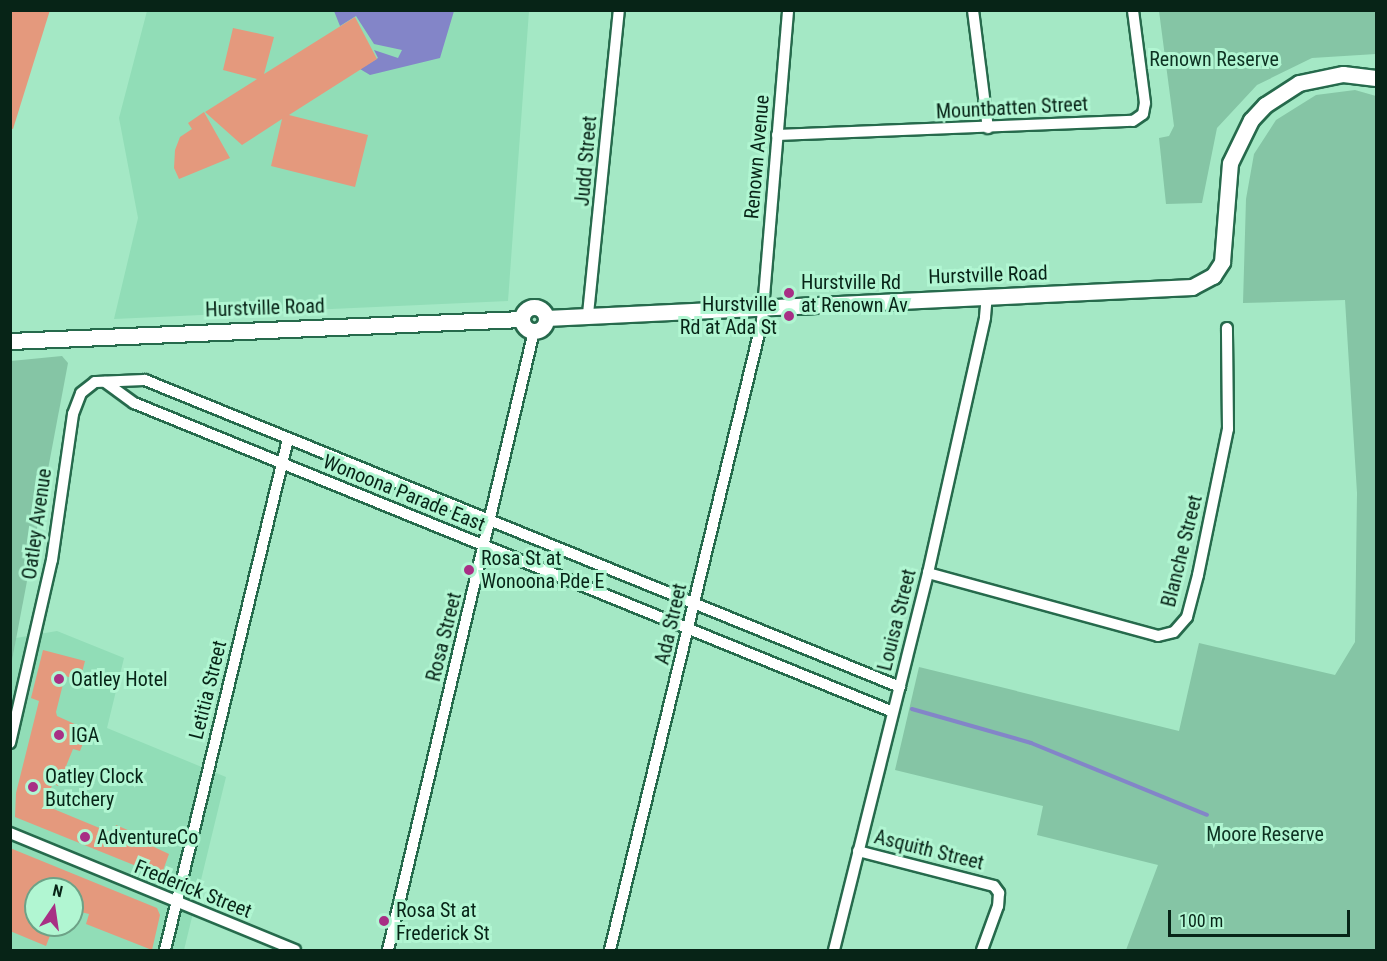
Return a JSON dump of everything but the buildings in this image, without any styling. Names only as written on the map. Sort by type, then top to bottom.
[{"type":"main road","name":"Hurstville Road","points":[[546,318],[588,314],[1192,287],[1213,276],[1224,256],[1230,163],[1251,120],[1265,105],[1299,83],[1343,74],[1377,78]]},
{"type":"main road","points":[[532,307],[540,309],[546,318],[544,326],[534,331],[527,329],[522,319],[532,307]]},
{"type":"main road","name":"Hurstville Road","points":[[10,341],[522,319]]},
{"type":"street","name":"Judd Street","points":[[588,314],[619,10]]},
{"type":"street","name":"Renown Avenue","points":[[763,306],[788,10]]},
{"type":"street","points":[[974,10],[988,128]]},
{"type":"street","name":"Mountbatten Street","points":[[777,135],[988,128],[1139,119],[1145,103],[1133,10]]},
{"type":"street","name":"Louisa Street","points":[[834,951],[927,573],[987,296]]},
{"type":"street","name":"Ada Street","points":[[610,951],[762,321],[763,306]]},
{"type":"street","name":"Blanche Street","points":[[927,573],[1158,636],[1174,632],[1187,617],[1228,429],[1227,328]]},
{"type":"street","name":"Rosa Street","points":[[388,951],[534,331]]},
{"type":"street","name":"Wonoona Parade East","points":[[73,414],[87,385],[145,380],[900,687]]},
{"type":"street","name":"Wonoona Parade East","points":[[105,382],[135,403],[893,711]]},
{"type":"street","name":"Oatley Avenue","points":[[10,743],[52,560],[73,414]]},
{"type":"street","name":"Letitia Street","points":[[165,951],[288,439]]},
{"type":"street","name":"Frederick Street","points":[[10,833],[295,951]]},
{"type":"street","name":"Asquith Street","points":[[858,851],[991,884],[999,900],[982,951]]},
{"type":"shaded area","points":[[147,11],[529,11],[508,301],[114,319],[138,218],[119,118]]},
{"type":"shaded area","points":[[57,631],[124,658],[107,728],[226,777],[184,950],[11,950],[11,666],[16,638]]},
{"type":"green space","name":"Renown Reserve","points":[[1159,11],[1376,11],[1376,54],[1312,58],[1257,85],[1217,128],[1202,203],[1166,204],[1159,138],[1169,136],[1174,126]]},
{"type":"green space","name":"Moore Reserve","points":[[1355,90],[1376,96],[1376,950],[1126,950],[1158,865],[1037,835],[1043,806],[895,770],[919,667],[1179,731],[1199,643],[1335,675],[1355,642],[1357,493],[1345,300],[1243,303],[1246,199],[1254,154],[1276,120],[1316,95]]},
{"type":"green space","points":[[62,356],[68,363],[11,666],[11,361]]},
{"type":"water","points":[[334,11],[454,11],[440,58],[370,75],[360,69],[378,58],[374,50],[398,58],[402,50],[374,44],[356,16],[340,26]]},
{"type":"waterway","points":[[912,709],[1031,743],[1207,815]]},
{"type":"place","name":"Hurstville Rd at Renown Av","points":[[789,293]]},
{"type":"place","name":"Hurstville Rd at Ada St","points":[[789,316]]},
{"type":"place","name":"Rosa St at Wonoona Pde E","points":[[469,570]]},
{"type":"place","name":"Oatley Hotel","points":[[59,679]]},
{"type":"place","name":"IGA","points":[[59,735]]},
{"type":"place","name":"Oatley Clock Butchery","points":[[33,787]]},
{"type":"place","name":"AdventureCo","points":[[85,837]]},
{"type":"place","name":"Rosa St at Frederick St","points":[[384,921]]}]
